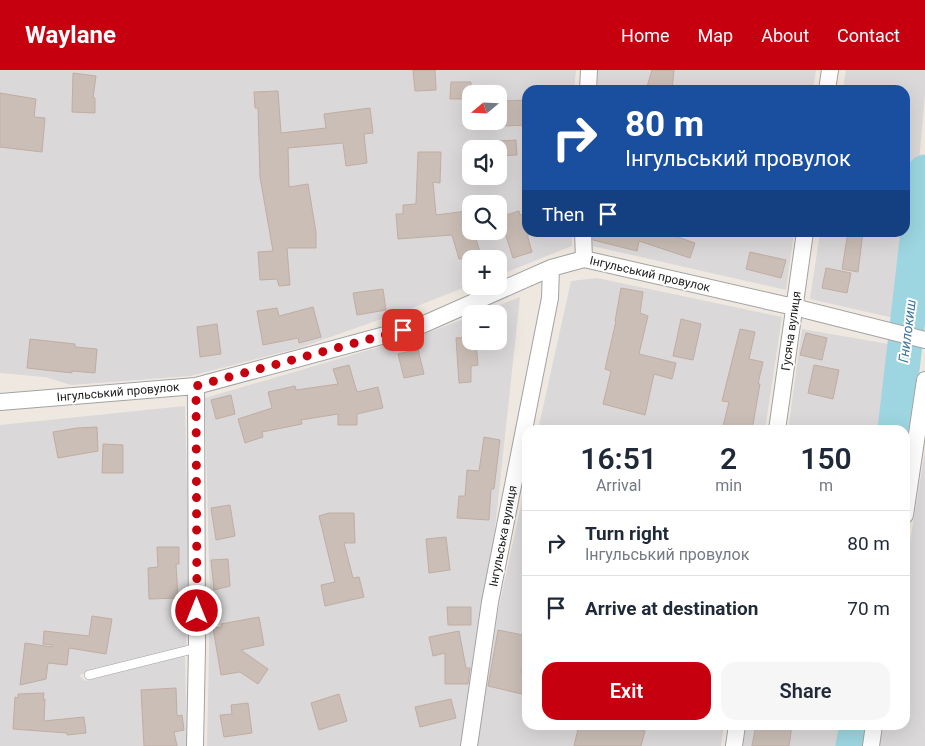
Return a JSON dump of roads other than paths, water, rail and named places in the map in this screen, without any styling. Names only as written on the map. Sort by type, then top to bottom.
[{"type":"street","points":[[588,85],[589,70]]},
{"type":"street","points":[[828,85],[830,70]]},
{"type":"street","points":[[583,237],[584,259]]},
{"type":"street","name":"Гусяча вулиця","points":[[778,425],[805,237]]},
{"type":"street","name":"Інгульський провулок","points":[[0,402],[196,386],[422,325],[551,268],[584,259],[924,339]]},
{"type":"street","name":"Інгульська вулиця","points":[[525,425],[550,298],[551,268]]},
{"type":"street","points":[[910,481],[925,380]]},
{"type":"street","points":[[195,746],[197,648],[196,386]]},
{"type":"street","name":"Інгульська вулиця","points":[[469,746],[490,602],[522,440]]},
{"type":"street","points":[[734,746],[736,730]]},
{"type":"street","points":[[871,746],[873,730]]},
{"type":"lane","points":[[89,675],[197,648]]},
{"type":"waterway","name":"Гнилокиш","points":[[896,425],[925,172]]},
{"type":"waterway","name":"Гнилокиш","points":[[853,746],[856,730]]}]
